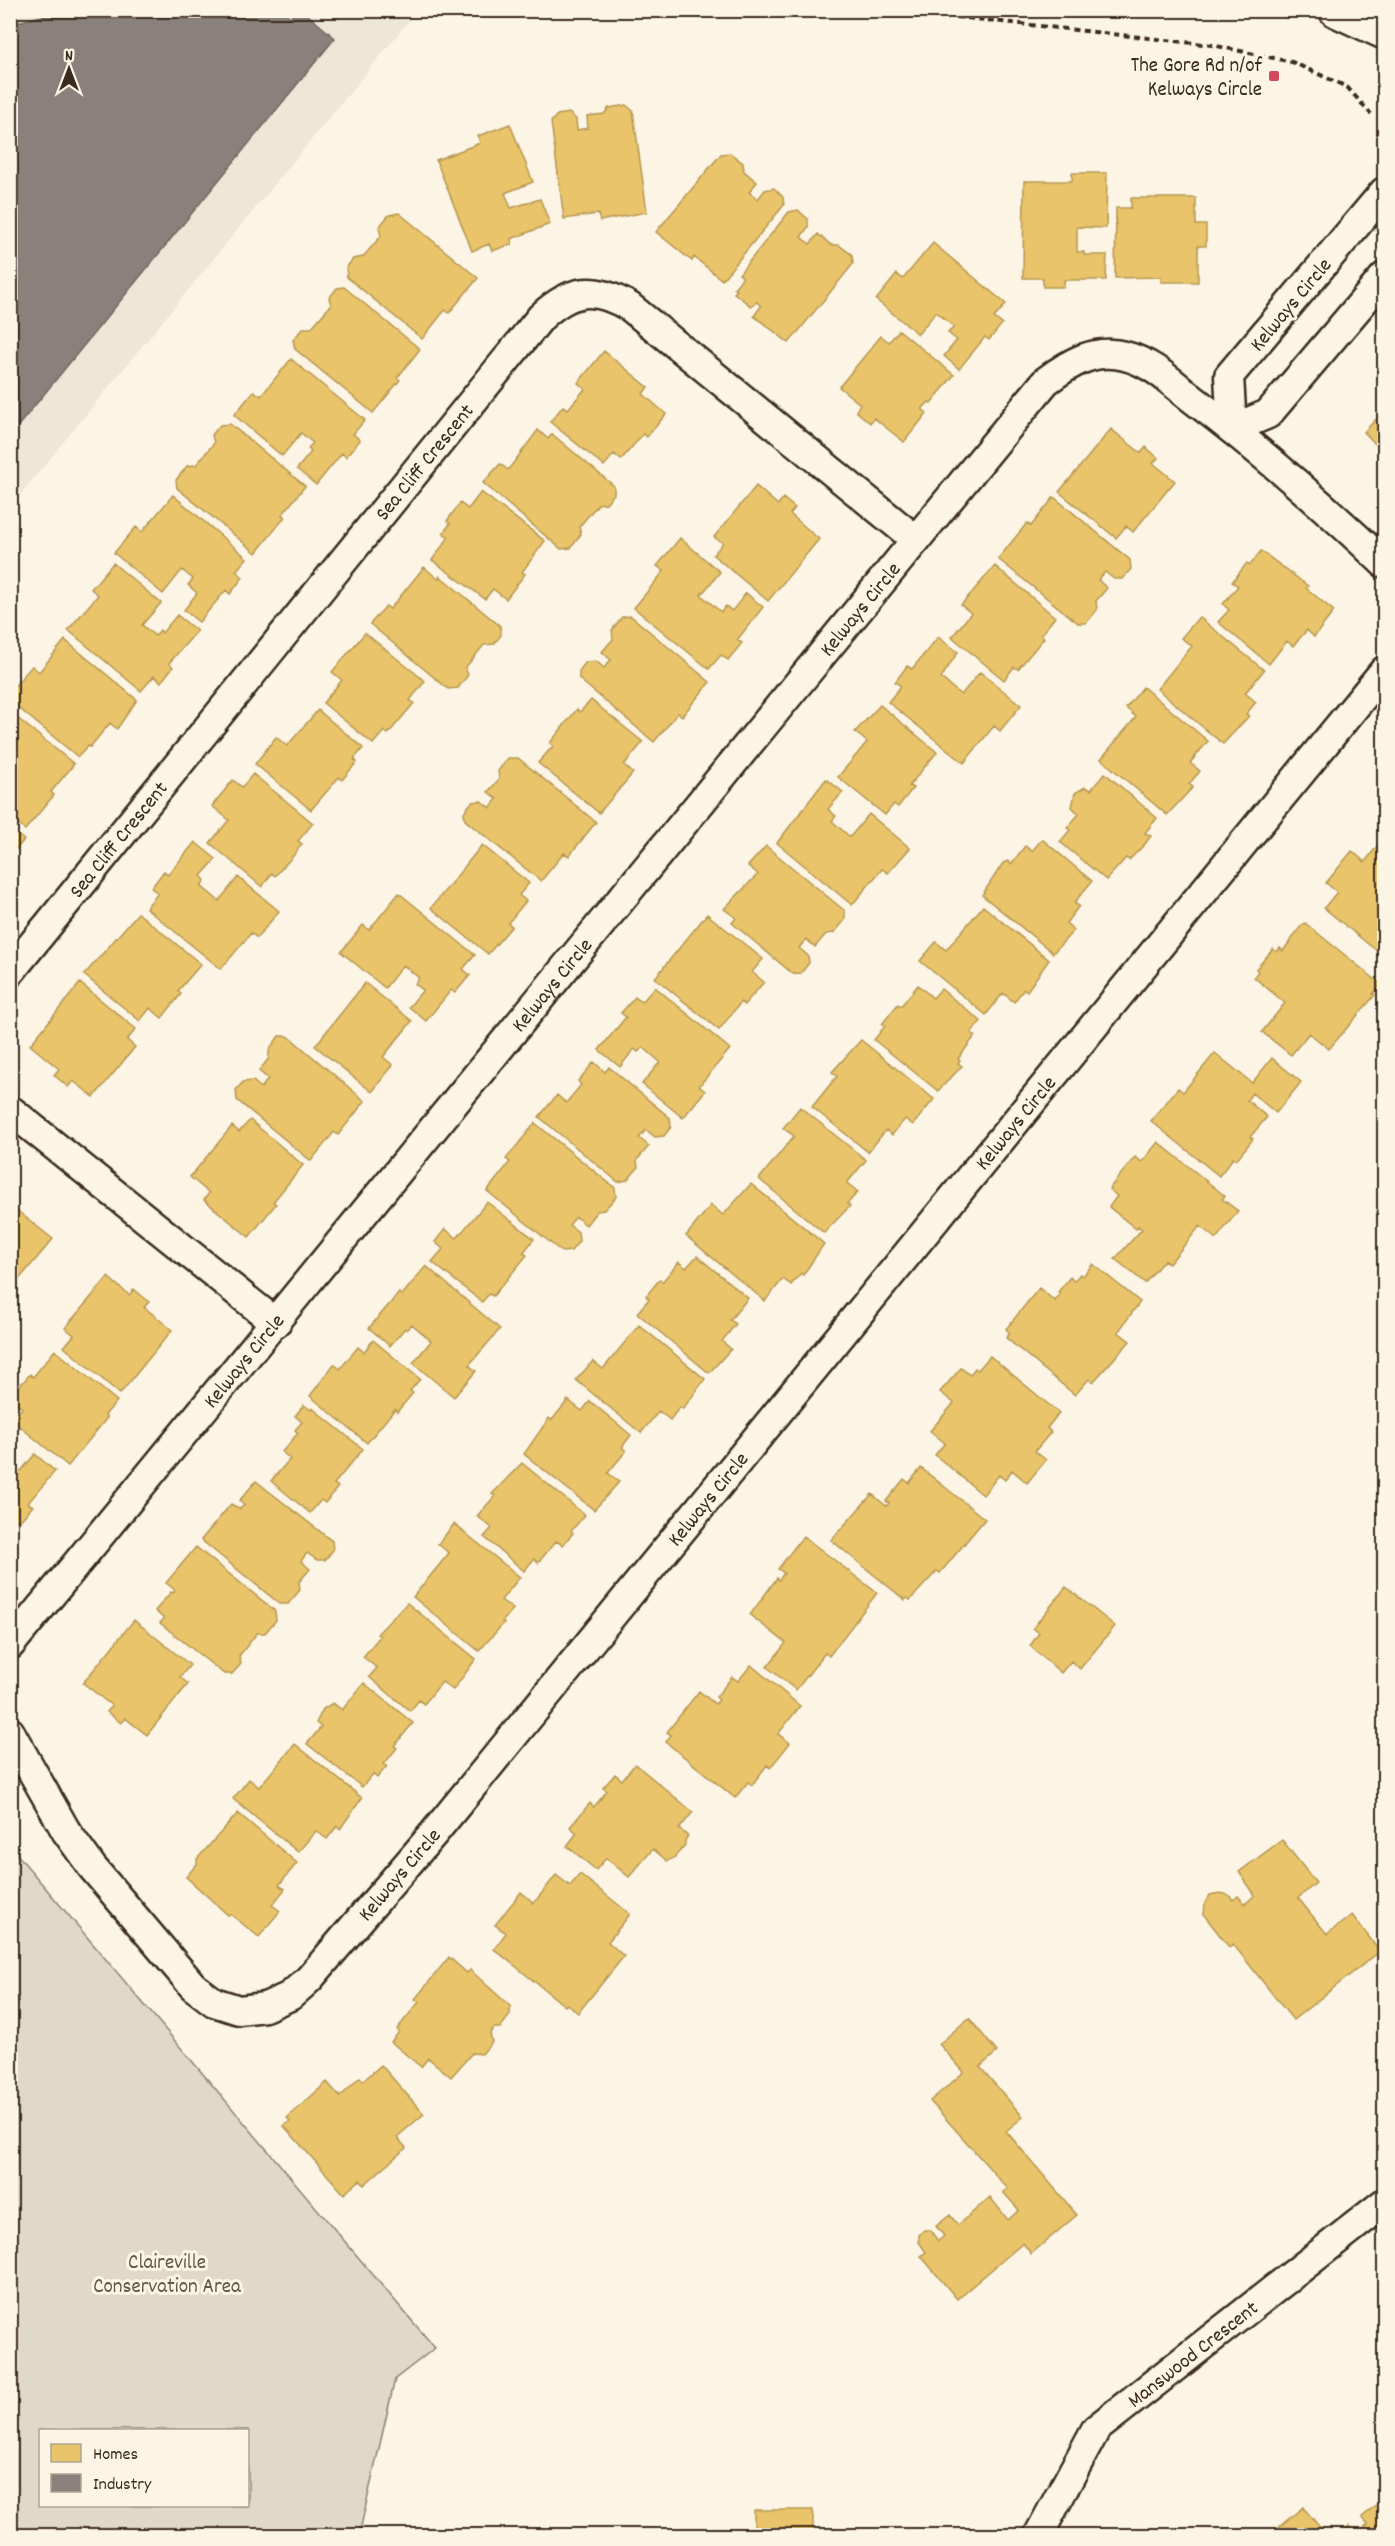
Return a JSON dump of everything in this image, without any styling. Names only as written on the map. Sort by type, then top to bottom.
[{"type":"main road","points":[[1336,10],[1384,32]]},
{"type":"street","name":"Kelways Circle","points":[[1232,429],[1229,376],[1384,192]]},
{"type":"street","points":[[1232,429],[1268,414],[1384,277]]},
{"type":"street","name":"Sea Cliff Crescent","points":[[10,972],[541,317],[553,305],[568,297],[589,291],[611,296],[630,307],[916,540]]},
{"type":"street","name":"Kelways Circle","points":[[10,1645],[1046,381],[1070,363],[1096,354],[1124,356],[1154,367],[1232,429],[1384,563]]},
{"type":"street","name":"Kelways Circle","points":[[10,1732],[66,1831],[92,1867],[193,1986],[214,2002],[239,2010],[265,2007],[290,1996],[309,1979],[434,1833],[1384,671]]},
{"type":"street","points":[[10,1110],[276,1323]]},
{"type":"street","name":"Manswood Crescent","points":[[1038,2535],[1096,2429],[1384,2203]]},
{"type":"path","points":[[894,10],[1212,45],[1292,62],[1347,87],[1371,114]]},
{"type":"shaded area","points":[[11,11],[417,11],[11,506]]},
{"type":"green space","name":"Claireville Conservation Area","points":[[10,1846],[435,2348],[395,2379],[359,2535],[11,2535]]},
{"type":"building: Homes","points":[[626,105],[633,111],[647,212],[600,221],[598,214],[564,219],[551,122],[557,115],[569,113],[576,119],[577,130],[588,128],[587,116],[604,114],[609,108]]},
{"type":"building: Homes","points":[[510,124],[533,182],[505,193],[511,208],[540,199],[550,224],[511,239],[512,244],[492,251],[489,244],[472,251],[436,160],[480,143],[478,136]]},
{"type":"building: Homes","points":[[730,153],[743,163],[744,171],[757,182],[749,192],[758,199],[765,190],[774,188],[783,197],[784,205],[722,280],[694,257],[692,261],[656,232],[721,154]]},
{"type":"building: Homes","points":[[1072,173],[1107,173],[1106,228],[1077,227],[1077,252],[1084,252],[1084,255],[1107,255],[1106,280],[1064,280],[1064,287],[1043,287],[1043,278],[1023,278],[1024,181],[1072,181]]},
{"type":"building: Homes","points":[[1131,198],[1196,198],[1196,225],[1206,225],[1206,246],[1198,246],[1198,282],[1161,282],[1161,277],[1115,278],[1116,208],[1131,208]]},
{"type":"building: Homes","points":[[798,210],[808,219],[808,227],[801,237],[810,244],[818,234],[831,245],[839,245],[852,255],[853,264],[789,343],[754,316],[761,306],[757,302],[751,306],[734,293],[737,290],[734,288],[743,277],[739,274],[789,212]]},
{"type":"building: Homes","points":[[399,213],[478,278],[449,313],[445,310],[422,339],[347,277],[346,268],[353,259],[363,257],[381,236],[379,227],[389,215]]},
{"type":"building: Homes","points":[[933,243],[1006,304],[994,318],[1002,324],[989,340],[985,337],[959,369],[944,356],[957,340],[948,333],[954,327],[936,312],[918,334],[876,300],[897,274],[903,279]]},
{"type":"building: Homes","points":[[344,287],[420,349],[397,378],[400,380],[373,413],[295,349],[293,340],[303,328],[311,328],[331,305],[329,298],[337,288]]},
{"type":"building: Homes","points":[[899,330],[954,375],[931,403],[929,402],[922,409],[927,413],[904,442],[874,418],[870,423],[856,411],[860,404],[839,387],[881,336],[889,342]]},
{"type":"building: Homes","points":[[604,351],[648,387],[643,394],[666,414],[647,437],[643,434],[621,460],[614,454],[604,466],[550,422],[563,406],[568,409],[585,389],[578,383]]},
{"type":"building: Homes","points":[[291,359],[365,420],[353,434],[360,440],[346,457],[342,453],[316,485],[297,469],[311,452],[308,448],[313,443],[301,433],[282,456],[234,415],[254,391],[261,396]]},
{"type":"building: Homes","points":[[1384,416],[1384,453],[1364,432],[1378,417],[1381,420]]},
{"type":"building: Homes","points":[[230,424],[305,486],[282,515],[285,517],[256,553],[177,488],[176,480],[187,466],[196,465],[214,443],[212,435],[220,425]]},
{"type":"building: Homes","points":[[1111,429],[1141,453],[1146,447],[1158,458],[1153,463],[1175,481],[1133,532],[1126,526],[1116,538],[1059,492]]},
{"type":"building: Homes","points":[[538,430],[548,439],[552,434],[614,486],[614,494],[606,503],[598,504],[579,527],[581,534],[571,548],[561,549],[483,483],[500,464],[508,470]]},
{"type":"building: Homes","points":[[756,486],[778,505],[783,498],[795,508],[790,514],[819,539],[768,601],[713,555],[723,543],[714,537]]},
{"type":"building: Homes","points":[[481,492],[545,541],[522,572],[525,574],[506,599],[493,589],[485,599],[432,560],[449,537],[443,533],[450,524],[447,521],[460,503],[468,509]]},
{"type":"building: Homes","points":[[173,495],[247,558],[236,571],[243,577],[230,594],[226,590],[199,622],[184,610],[197,593],[188,585],[193,579],[182,570],[163,594],[114,553],[136,527],[142,532]]},
{"type":"building: Homes","points":[[1054,497],[1130,560],[1131,569],[1122,579],[1114,579],[1105,572],[1098,580],[1107,588],[1096,601],[1097,610],[1086,623],[1078,623],[998,559],[1027,523],[1031,526]]},
{"type":"building: Homes","points":[[680,538],[720,572],[701,595],[721,612],[726,606],[732,611],[746,593],[763,607],[737,640],[742,643],[728,660],[721,655],[709,669],[634,608],[664,571],[657,566]]},
{"type":"building: Homes","points":[[1261,551],[1308,586],[1306,588],[1334,611],[1314,637],[1307,630],[1293,646],[1287,641],[1269,664],[1218,622],[1229,610],[1223,604],[1238,586],[1232,582],[1247,563],[1250,565]]},
{"type":"building: Homes","points":[[113,563],[161,603],[142,625],[155,636],[160,630],[162,633],[177,615],[197,631],[169,663],[173,667],[161,682],[154,676],[141,691],[68,630],[98,595],[91,589]]},
{"type":"building: Homes","points":[[995,566],[1055,617],[1041,635],[1044,638],[1018,669],[1014,667],[1004,680],[952,637],[971,613],[961,605]]},
{"type":"building: Homes","points":[[424,567],[438,579],[440,576],[500,626],[501,635],[494,644],[484,645],[465,668],[468,675],[458,688],[448,689],[370,624],[386,606],[390,609]]},
{"type":"building: Homes","points":[[631,616],[710,682],[682,716],[678,713],[654,742],[579,679],[579,671],[586,662],[596,661],[604,668],[611,660],[602,652],[613,639],[612,630],[622,617]]},
{"type":"building: Homes","points":[[1199,617],[1264,670],[1245,693],[1256,702],[1246,714],[1249,716],[1223,744],[1157,689],[1192,646],[1181,638]]},
{"type":"building: Homes","points":[[365,633],[425,681],[410,700],[414,703],[388,734],[384,731],[373,744],[323,703],[342,680],[332,672]]},
{"type":"building: Homes","points":[[938,637],[958,652],[941,678],[961,695],[980,672],[1021,705],[1000,731],[994,726],[964,763],[888,702],[901,686],[895,682],[907,666],[912,669]]},
{"type":"building: Homes","points":[[65,640],[137,700],[117,729],[110,723],[90,747],[88,746],[78,757],[10,701],[10,691],[32,666],[39,672]]},
{"type":"building: Homes","points":[[1143,687],[1208,741],[1190,763],[1200,771],[1189,784],[1193,787],[1167,815],[1101,759],[1136,717],[1126,708]]},
{"type":"building: Homes","points":[[591,700],[643,742],[624,765],[633,773],[599,813],[538,763],[553,746],[550,743],[577,709],[580,712]]},
{"type":"building: Homes","points":[[880,705],[937,752],[909,786],[913,788],[898,807],[894,804],[885,815],[838,777],[867,742],[855,732]]},
{"type":"building: Homes","points":[[318,710],[363,748],[354,759],[357,762],[342,780],[339,777],[311,810],[255,764],[276,737],[287,746]]},
{"type":"building: Homes","points":[[10,712],[74,764],[51,792],[54,795],[25,830],[10,818]]},
{"type":"building: Homes","points":[[508,758],[518,758],[596,822],[569,856],[564,853],[541,881],[465,820],[464,812],[472,802],[481,801],[490,808],[497,799],[488,792],[499,779],[498,771]]},
{"type":"building: Homes","points":[[1105,773],[1157,818],[1145,833],[1151,836],[1145,844],[1129,860],[1126,858],[1106,880],[1060,842],[1070,830],[1067,828],[1079,814],[1072,807],[1075,793],[1085,787],[1091,790]]},
{"type":"building: Homes","points":[[253,774],[313,823],[298,841],[302,844],[293,856],[275,876],[272,873],[262,887],[210,843],[229,820],[212,806],[233,780],[242,787]]},
{"type":"building: Homes","points":[[826,779],[843,792],[828,809],[836,816],[832,821],[850,837],[869,814],[910,848],[888,873],[882,869],[852,905],[777,843]]},
{"type":"building: Homes","points":[[10,829],[24,840],[10,856]]},
{"type":"building: Homes","points":[[1384,837],[1384,957],[1324,908],[1337,892],[1326,883],[1352,851],[1365,862]]},
{"type":"building: Homes","points":[[1042,839],[1092,881],[1074,903],[1079,906],[1066,923],[1074,930],[1053,953],[982,895],[1003,863],[1008,861],[1011,864],[1025,846],[1032,851]]},
{"type":"building: Homes","points":[[195,842],[216,859],[201,876],[205,880],[201,886],[219,901],[238,877],[279,911],[257,938],[251,933],[221,969],[146,908],[158,893],[151,888],[164,871],[168,875]]},
{"type":"building: Homes","points":[[482,845],[529,883],[519,895],[526,901],[508,923],[512,926],[488,954],[431,908]]},
{"type":"building: Homes","points":[[766,846],[845,911],[845,920],[834,933],[826,934],[815,947],[806,939],[799,948],[808,956],[809,963],[801,973],[793,974],[732,923],[736,918],[724,909],[758,874],[748,866]]},
{"type":"building: Homes","points":[[399,893],[475,955],[463,969],[470,975],[455,993],[451,990],[426,1021],[409,1007],[423,990],[415,984],[419,978],[403,965],[385,988],[341,952],[363,925],[369,930]]},
{"type":"building: Homes","points":[[983,906],[1049,960],[1027,991],[1024,989],[1014,1002],[1003,993],[986,1015],[920,961],[936,942],[946,950]]},
{"type":"building: Homes","points":[[138,913],[201,964],[178,991],[181,994],[162,1018],[150,1008],[140,1021],[84,975]]},
{"type":"building: Homes","points":[[707,914],[763,959],[752,972],[764,982],[744,1005],[741,1002],[719,1030],[655,978]]},
{"type":"building: Homes","points":[[1305,923],[1381,984],[1373,994],[1375,995],[1329,1049],[1309,1033],[1291,1055],[1262,1032],[1285,1003],[1254,977],[1258,971],[1256,969],[1273,949],[1277,952],[1280,948],[1283,951]]},
{"type":"building: Homes","points":[[80,983],[136,1029],[127,1040],[135,1047],[94,1097],[73,1081],[68,1087],[54,1075],[59,1069],[30,1045]]},
{"type":"building: Homes","points":[[365,983],[412,1021],[383,1057],[393,1065],[372,1092],[315,1046]]},
{"type":"building: Homes","points":[[918,985],[933,998],[941,989],[981,1021],[971,1033],[975,1036],[958,1059],[960,1061],[958,1063],[962,1066],[938,1091],[874,1040],[885,1026],[882,1024],[898,1004],[901,1006]]},
{"type":"building: Homes","points":[[655,987],[730,1049],[699,1086],[705,1091],[683,1118],[642,1084],[660,1062],[643,1047],[638,1052],[634,1049],[620,1067],[599,1050],[626,1017],[621,1013],[635,997],[642,1002]]},
{"type":"building: Homes","points":[[279,1036],[288,1036],[365,1101],[338,1135],[334,1132],[311,1161],[237,1100],[236,1090],[243,1082],[253,1081],[261,1088],[268,1079],[259,1071],[269,1058],[269,1050]]},
{"type":"building: Homes","points":[[861,1040],[934,1099],[913,1125],[905,1119],[892,1135],[886,1130],[868,1152],[812,1107],[837,1076],[832,1072]]},
{"type":"building: Homes","points":[[1215,1053],[1252,1083],[1272,1058],[1301,1082],[1276,1113],[1252,1093],[1247,1100],[1267,1117],[1250,1137],[1253,1139],[1236,1160],[1233,1158],[1219,1176],[1151,1121],[1178,1088],[1183,1092]]},
{"type":"building: Homes","points":[[594,1062],[605,1072],[609,1067],[670,1118],[671,1127],[664,1136],[655,1137],[646,1130],[639,1138],[649,1146],[637,1160],[638,1168],[627,1180],[618,1182],[539,1117],[557,1095],[566,1103],[581,1085],[578,1081]]},
{"type":"building: Homes","points":[[800,1107],[866,1160],[847,1183],[858,1192],[847,1204],[850,1206],[824,1233],[759,1179],[794,1136],[783,1128]]},
{"type":"building: Homes","points":[[250,1120],[303,1165],[273,1202],[276,1204],[249,1237],[204,1200],[209,1193],[190,1177],[232,1126],[239,1132]]},
{"type":"building: Homes","points":[[535,1123],[615,1188],[616,1197],[604,1210],[597,1211],[586,1225],[576,1217],[569,1225],[578,1232],[579,1241],[571,1251],[562,1252],[487,1191],[510,1162],[506,1159]]},
{"type":"building: Homes","points":[[1158,1142],[1225,1196],[1222,1199],[1238,1211],[1216,1239],[1200,1226],[1169,1264],[1164,1260],[1145,1283],[1115,1259],[1142,1229],[1138,1226],[1136,1229],[1109,1207],[1117,1196],[1109,1189],[1135,1157],[1142,1162]]},
{"type":"building: Homes","points":[[751,1184],[824,1244],[803,1275],[801,1273],[791,1285],[783,1279],[765,1301],[686,1236],[711,1205],[723,1215]]},
{"type":"building: Homes","points":[[487,1202],[534,1239],[523,1253],[527,1255],[493,1296],[489,1294],[482,1302],[432,1262],[443,1249],[435,1242],[445,1229],[457,1238]]},
{"type":"building: Homes","points":[[10,1205],[53,1239],[10,1290]]},
{"type":"building: Homes","points":[[697,1256],[748,1298],[730,1320],[736,1324],[722,1341],[731,1349],[709,1373],[637,1313],[649,1299],[646,1296],[660,1279],[662,1282],[679,1262],[686,1268]]},
{"type":"building: Homes","points":[[1093,1264],[1140,1302],[1118,1332],[1130,1341],[1093,1382],[1089,1379],[1075,1395],[1006,1338],[1010,1333],[1006,1329],[1039,1288],[1055,1301],[1060,1294],[1058,1292],[1070,1277],[1074,1281],[1080,1274],[1083,1276]]},
{"type":"building: Homes","points":[[426,1266],[500,1329],[469,1365],[476,1371],[454,1397],[413,1363],[431,1341],[412,1324],[407,1330],[405,1328],[390,1346],[369,1328],[399,1293],[402,1295]]},
{"type":"building: Homes","points":[[108,1277],[129,1295],[134,1289],[149,1302],[144,1307],[172,1330],[120,1394],[64,1347],[74,1335],[65,1328]]},
{"type":"building: Homes","points":[[639,1325],[705,1379],[683,1409],[680,1407],[670,1420],[659,1411],[641,1433],[576,1380],[593,1361],[603,1369]]},
{"type":"building: Homes","points":[[373,1340],[420,1379],[410,1391],[413,1393],[397,1412],[395,1409],[367,1443],[310,1396],[334,1364],[340,1369],[358,1347],[364,1352]]},
{"type":"building: Homes","points":[[55,1350],[117,1401],[105,1415],[107,1418],[68,1466],[12,1420],[22,1408],[10,1397],[30,1374],[33,1377]]},
{"type":"building: Homes","points":[[990,1356],[1059,1413],[1047,1428],[1051,1432],[1035,1451],[1046,1460],[1027,1483],[1012,1470],[1005,1480],[999,1475],[983,1495],[935,1455],[945,1443],[930,1431],[954,1403],[940,1392],[961,1368],[970,1375],[975,1368],[978,1370]]},
{"type":"building: Homes","points":[[568,1400],[582,1411],[590,1401],[631,1435],[622,1447],[626,1451],[608,1473],[619,1482],[594,1510],[524,1454],[549,1418],[552,1420]]},
{"type":"building: Homes","points":[[304,1405],[311,1410],[312,1408],[363,1449],[334,1484],[338,1487],[325,1503],[321,1500],[310,1513],[271,1481],[290,1459],[282,1452],[298,1433],[295,1430],[302,1422],[295,1416]]},
{"type":"building: Homes","points":[[35,1454],[55,1471],[28,1503],[33,1506],[19,1522],[13,1517],[10,1520],[10,1473],[14,1476],[19,1470],[21,1471]]},
{"type":"building: Homes","points":[[522,1463],[585,1515],[571,1531],[573,1533],[563,1545],[556,1541],[538,1563],[534,1559],[524,1571],[484,1537],[492,1528],[477,1516],[495,1496],[492,1494]]},
{"type":"building: Homes","points":[[921,1468],[985,1519],[940,1573],[937,1571],[910,1600],[907,1598],[905,1600],[831,1540],[872,1494],[886,1506],[889,1503],[886,1501],[904,1479],[909,1483]]},
{"type":"building: Homes","points":[[256,1481],[332,1541],[333,1550],[325,1560],[317,1560],[307,1553],[301,1561],[310,1569],[299,1582],[300,1590],[288,1604],[280,1604],[201,1540],[231,1504],[240,1509],[244,1505],[239,1501]]},
{"type":"building: Homes","points":[[454,1524],[520,1577],[501,1600],[513,1609],[502,1622],[504,1623],[479,1651],[413,1597],[449,1553],[438,1544]]},
{"type":"building: Homes","points":[[803,1536],[877,1593],[829,1656],[825,1653],[796,1690],[767,1667],[786,1643],[750,1615],[777,1578],[779,1580],[784,1573],[778,1569]]},
{"type":"building: Homes","points":[[196,1547],[275,1611],[276,1620],[265,1633],[257,1633],[239,1656],[241,1664],[232,1674],[224,1674],[160,1623],[164,1619],[155,1611],[175,1590],[166,1583]]},
{"type":"building: Homes","points":[[1066,1587],[1115,1626],[1080,1669],[1071,1661],[1061,1673],[1030,1646],[1039,1633],[1033,1628]]},
{"type":"building: Homes","points":[[407,1603],[476,1659],[453,1690],[442,1682],[424,1704],[419,1700],[410,1711],[369,1677],[377,1668],[363,1657],[380,1636],[377,1634]]},
{"type":"building: Homes","points":[[134,1620],[190,1665],[180,1677],[188,1684],[147,1735],[125,1718],[121,1723],[107,1712],[112,1706],[83,1683]]},
{"type":"building: Homes","points":[[751,1665],[800,1706],[778,1734],[790,1743],[770,1768],[767,1765],[752,1785],[748,1782],[735,1798],[666,1742],[671,1735],[667,1732],[699,1691],[715,1704],[719,1700],[716,1697],[732,1677],[738,1681]]},
{"type":"building: Homes","points":[[364,1683],[413,1723],[394,1746],[397,1748],[384,1764],[387,1766],[377,1778],[373,1774],[362,1787],[307,1744],[321,1727],[316,1723],[323,1709],[333,1703],[342,1710]]},
{"type":"building: Homes","points":[[295,1744],[362,1798],[340,1829],[337,1826],[327,1839],[316,1831],[298,1852],[233,1799],[249,1779],[259,1787]]},
{"type":"building: Homes","points":[[635,1764],[693,1812],[679,1829],[688,1836],[685,1845],[674,1858],[667,1861],[653,1849],[629,1877],[606,1858],[596,1870],[567,1846],[577,1833],[570,1827],[590,1803],[594,1807],[607,1791],[603,1788],[615,1774],[622,1780]]},
{"type":"building: Homes","points":[[238,1813],[297,1863],[279,1885],[285,1889],[272,1905],[280,1911],[259,1937],[230,1914],[228,1915],[186,1877],[197,1864],[197,1859]]},
{"type":"building: Homes","points":[[1282,1840],[1316,1883],[1298,1898],[1327,1934],[1352,1915],[1380,1951],[1293,2020],[1233,1944],[1229,1947],[1204,1915],[1205,1904],[1210,1895],[1220,1893],[1229,1895],[1233,1900],[1238,1896],[1245,1904],[1255,1895],[1239,1872]]},
{"type":"building: Homes","points":[[580,1874],[630,1914],[608,1942],[624,1956],[578,2013],[567,2004],[565,2006],[494,1949],[506,1933],[495,1925],[521,1892],[534,1903],[556,1875],[570,1886]]},
{"type":"building: Homes","points":[[449,1957],[467,1973],[470,1970],[510,2006],[510,2015],[500,2028],[494,2028],[490,2033],[492,2042],[482,2054],[472,2053],[451,2077],[428,2058],[421,2067],[391,2042],[399,2032],[397,2029],[419,2002],[415,1999]]},
{"type":"building: Homes","points":[[969,2018],[997,2052],[980,2067],[1023,2117],[1006,2131],[1077,2215],[1031,2254],[1023,2243],[957,2299],[921,2256],[926,2252],[919,2242],[919,2235],[924,2230],[930,2230],[938,2241],[944,2236],[936,2226],[950,2215],[958,2225],[990,2197],[1008,2220],[1019,2210],[1003,2192],[1008,2189],[930,2101],[964,2072],[939,2044]]},
{"type":"building: Homes","points":[[381,2065],[424,2114],[397,2137],[406,2148],[364,2185],[360,2180],[344,2194],[284,2126],[290,2121],[287,2118],[327,2082],[340,2097],[360,2077],[363,2081]]},
{"type":"building: Homes","points":[[1384,2499],[1384,2536],[1338,2536],[1349,2526],[1356,2534],[1368,2524],[1362,2517]]},
{"type":"building: Homes","points":[[1303,2507],[1327,2536],[1269,2536],[1280,2526]]},
{"type":"building: Homes","points":[[754,2510],[813,2510],[813,2536],[754,2536]]},
{"type":"building: Industry","points":[[66,10],[123,10],[134,19],[143,10],[282,10],[290,17],[296,10],[302,10],[335,38],[14,431],[10,428],[10,27],[14,23]]},
{"type":"place","name":"The Gore Rd n/of Kelways Circle","points":[[1274,76]]}]
